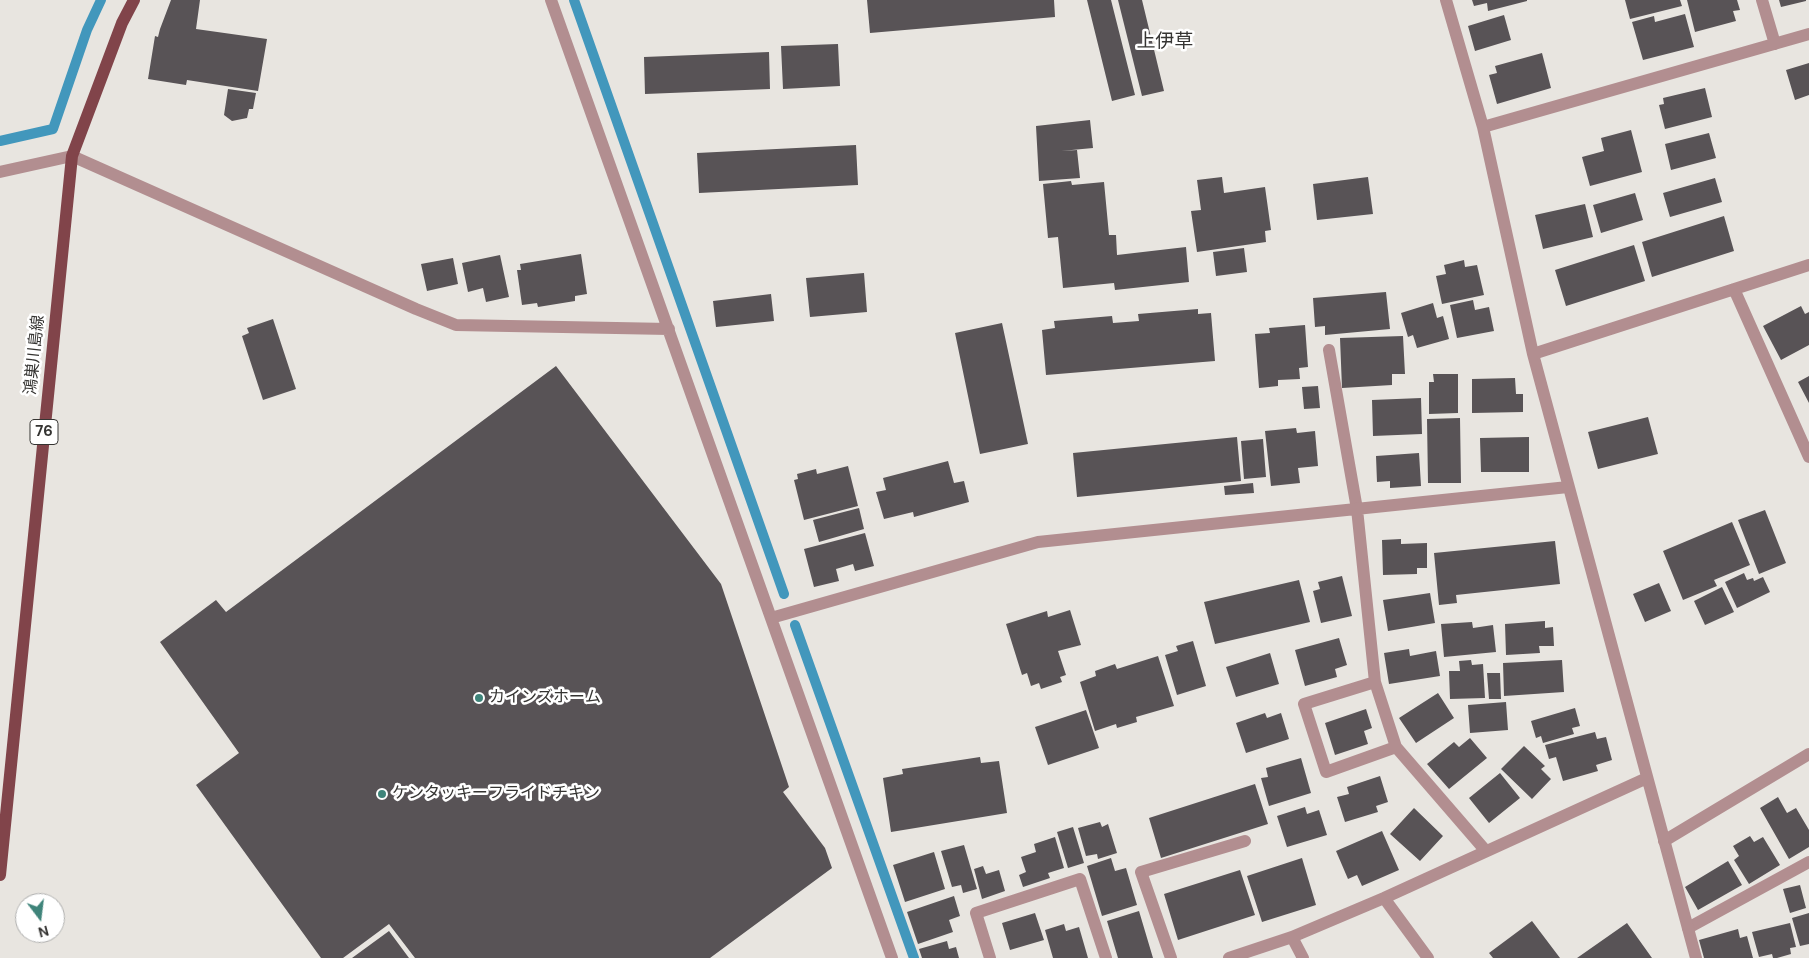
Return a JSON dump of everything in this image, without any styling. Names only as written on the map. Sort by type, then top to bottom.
[{"type":"main road","name":"鴻巣川島線","points":[[0,875],[72,156],[122,23],[134,0]]},
{"type":"street","points":[[551,0],[892,958]]},
{"type":"street","points":[[1446,0],[1483,127],[1533,354],[1696,958]]},
{"type":"street","points":[[1762,0],[1774,44]]},
{"type":"street","points":[[1483,127],[1809,34]]},
{"type":"street","points":[[0,172],[72,156],[456,325],[669,329]]},
{"type":"street","points":[[1533,354],[1809,265]]},
{"type":"street","points":[[1734,289],[1809,457]]},
{"type":"street","points":[[1329,350],[1357,509],[1375,682],[1396,748],[1485,850]]},
{"type":"street","points":[[771,618],[1038,542],[1568,487]]},
{"type":"street","points":[[1375,682],[1304,704],[1326,772],[1396,748]]},
{"type":"street","points":[[1664,841],[1809,754]]},
{"type":"street","points":[[1229,958],[1292,937],[1384,898],[1485,850],[1647,778]]},
{"type":"street","points":[[1171,958],[1141,872],[1245,841]]},
{"type":"street","points":[[1688,928],[1809,862]]},
{"type":"street","points":[[990,958],[976,913],[1080,879],[1106,958]]},
{"type":"street","points":[[1384,898],[1428,958]]},
{"type":"street","points":[[1292,937],[1303,958]]},
{"type":"building","points":[[171,0],[200,0],[196,29],[267,39],[258,91],[187,80],[186,85],[148,79],[155,36],[158,37]]},
{"type":"building","points":[[867,0],[1054,0],[1055,17],[870,33]]},
{"type":"building","points":[[1087,0],[1111,0],[1135,95],[1112,101]]},
{"type":"building","points":[[1118,0],[1142,0],[1164,91],[1142,96]]},
{"type":"building","points":[[1472,0],[1527,1],[1488,11],[1487,3],[1474,6]]},
{"type":"building","points":[[1625,0],[1680,0],[1682,6],[1630,19]]},
{"type":"building","points":[[1687,0],[1737,0],[1740,10],[1733,11],[1736,21],[1695,32]]},
{"type":"building","points":[[1779,0],[1806,0],[1806,1],[1781,7]]},
{"type":"building","points":[[1685,14],[1694,47],[1643,60],[1632,22],[1654,16],[1655,22]]},
{"type":"building","points":[[1504,15],[1511,40],[1475,51],[1468,26]]},
{"type":"building","points":[[838,44],[840,86],[783,89],[781,46]]},
{"type":"building","points":[[769,52],[770,89],[645,94],[644,57]]},
{"type":"building","points":[[1542,53],[1551,88],[1497,104],[1489,75],[1497,73],[1495,66]]},
{"type":"building","points":[[1809,63],[1809,95],[1795,100],[1786,70]]},
{"type":"building","points":[[1705,88],[1712,117],[1665,129],[1659,105],[1664,104],[1663,98]]},
{"type":"building","points":[[228,89],[256,93],[253,109],[249,109],[247,118],[232,121],[224,115]]},
{"type":"building","points":[[1090,120],[1093,148],[1061,151],[1077,150],[1080,178],[1039,181],[1036,126]]},
{"type":"building","points":[[1631,130],[1642,172],[1590,186],[1582,157],[1604,151],[1601,138]]},
{"type":"building","points":[[1709,133],[1716,158],[1671,170],[1665,144]]},
{"type":"building","points":[[856,145],[858,185],[699,193],[697,153]]},
{"type":"building","points":[[1222,177],[1224,193],[1265,187],[1271,230],[1265,231],[1266,242],[1197,252],[1191,211],[1201,210],[1197,180]]},
{"type":"building","points":[[1368,177],[1373,214],[1317,220],[1313,184]]},
{"type":"building","points":[[1715,178],[1722,202],[1670,217],[1663,193]]},
{"type":"building","points":[[1071,181],[1072,185],[1104,182],[1109,235],[1116,235],[1117,255],[1186,247],[1189,282],[1115,290],[1114,283],[1063,288],[1058,237],[1048,238],[1043,184]]},
{"type":"building","points":[[1635,193],[1643,220],[1601,233],[1593,205]]},
{"type":"building","points":[[1585,204],[1593,237],[1543,249],[1535,215]]},
{"type":"building","points":[[1724,216],[1734,251],[1652,277],[1642,242]]},
{"type":"building","points":[[1634,245],[1645,281],[1566,306],[1555,270]]},
{"type":"building","points":[[1244,248],[1247,272],[1216,276],[1213,252]]},
{"type":"building","points":[[581,254],[587,294],[575,296],[575,301],[538,307],[537,303],[522,305],[517,270],[521,270],[520,264]]},
{"type":"building","points":[[500,255],[509,297],[486,302],[483,288],[468,292],[462,263]]},
{"type":"building","points":[[453,258],[458,284],[427,291],[421,264]]},
{"type":"building","points":[[1464,260],[1465,267],[1477,265],[1484,295],[1442,304],[1436,276],[1446,274],[1444,265]]},
{"type":"building","points":[[864,273],[867,312],[810,317],[806,278]]},
{"type":"building","points":[[1386,292],[1390,329],[1325,335],[1325,326],[1315,327],[1313,298]]},
{"type":"building","points":[[771,294],[774,321],[716,327],[713,301]]},
{"type":"building","points":[[1473,300],[1475,310],[1489,307],[1494,331],[1457,338],[1450,305]]},
{"type":"building","points":[[1433,303],[1437,318],[1443,316],[1449,339],[1417,348],[1413,335],[1408,337],[1401,313]]},
{"type":"building","points":[[1801,306],[1805,314],[1809,312],[1809,345],[1781,360],[1763,326]]},
{"type":"building","points":[[1198,309],[1198,314],[1211,313],[1215,361],[1046,375],[1042,330],[1055,328],[1054,321],[1112,316],[1113,323],[1139,321],[1138,314]]},
{"type":"building","points":[[273,319],[296,389],[263,400],[242,336],[249,333],[247,328]]},
{"type":"building","points":[[1002,323],[1028,444],[980,454],[955,333]]},
{"type":"building","points":[[1305,325],[1308,367],[1299,368],[1300,379],[1278,380],[1278,386],[1259,388],[1255,334],[1270,333],[1269,328]]},
{"type":"building","points":[[1403,336],[1405,374],[1392,374],[1392,385],[1342,388],[1340,338]]},
{"type":"building","name":"カインズホーム","points":[[556,366],[721,584],[789,787],[783,792],[825,848],[832,868],[710,958],[415,958],[389,924],[343,958],[321,958],[196,785],[239,753],[160,642],[216,600],[226,612]]},
{"type":"building","points":[[1433,374],[1458,374],[1458,413],[1429,414],[1429,382],[1434,382]]},
{"type":"building","points":[[1809,376],[1809,403],[1798,382]]},
{"type":"building","points":[[1515,378],[1516,394],[1523,394],[1523,412],[1472,413],[1472,379]]},
{"type":"building","points":[[1318,386],[1320,408],[1304,409],[1302,387]]},
{"type":"building","points":[[1421,398],[1422,434],[1373,436],[1372,400]]},
{"type":"building","points":[[1648,417],[1658,454],[1598,469],[1588,432]]},
{"type":"building","points":[[1460,418],[1461,483],[1428,483],[1427,419]]},
{"type":"building","points":[[1296,428],[1297,433],[1315,431],[1318,466],[1298,468],[1300,483],[1271,486],[1265,431]]},
{"type":"building","points":[[1237,437],[1241,481],[1077,497],[1073,453]]},
{"type":"building","points":[[1529,437],[1529,472],[1481,472],[1480,438]]},
{"type":"building","points":[[1263,439],[1266,477],[1244,479],[1241,441]]},
{"type":"building","points":[[1419,453],[1421,486],[1390,488],[1390,481],[1377,482],[1376,456]]},
{"type":"building","points":[[948,461],[954,483],[964,481],[969,502],[914,517],[913,512],[884,519],[876,492],[886,490],[883,478]]},
{"type":"building","points":[[848,466],[858,506],[804,520],[794,480],[798,479],[797,474],[816,469],[817,474]]},
{"type":"building","points":[[1253,483],[1254,493],[1225,495],[1224,486]]},
{"type":"building","points":[[859,508],[864,529],[819,542],[813,520]]},
{"type":"building","points":[[1765,510],[1786,563],[1759,574],[1738,520]]},
{"type":"building","points":[[1732,522],[1750,565],[1714,580],[1717,586],[1683,600],[1663,551]]},
{"type":"building","points":[[865,533],[874,566],[855,571],[853,564],[836,569],[839,581],[814,587],[804,549]]},
{"type":"building","points":[[1401,539],[1401,544],[1427,543],[1427,568],[1417,568],[1417,574],[1383,575],[1382,540]]},
{"type":"building","points":[[1555,541],[1560,584],[1456,595],[1457,603],[1439,605],[1434,553]]},
{"type":"building","points":[[1744,573],[1747,580],[1753,578],[1754,581],[1763,577],[1770,592],[1737,608],[1725,582]]},
{"type":"building","points":[[1342,576],[1352,616],[1321,623],[1313,591],[1320,589],[1318,582]]},
{"type":"building","points":[[1299,580],[1310,622],[1215,644],[1204,602]]},
{"type":"building","points":[[1659,583],[1671,611],[1645,622],[1633,594]]},
{"type":"building","points":[[1722,587],[1734,612],[1705,625],[1694,601]]},
{"type":"building","points":[[1430,593],[1435,623],[1388,631],[1383,600]]},
{"type":"building","points":[[1070,610],[1081,645],[1058,651],[1066,675],[1060,677],[1062,682],[1041,689],[1039,683],[1031,686],[1027,673],[1022,675],[1006,624],[1047,611],[1048,617]]},
{"type":"building","points":[[1545,621],[1545,628],[1553,627],[1554,646],[1539,646],[1540,653],[1506,655],[1505,624]]},
{"type":"building","points":[[1472,622],[1473,628],[1493,625],[1496,652],[1444,657],[1441,624]]},
{"type":"building","points":[[1339,638],[1347,665],[1335,669],[1337,677],[1305,686],[1295,650]]},
{"type":"building","points":[[1193,641],[1206,686],[1177,695],[1165,655],[1178,651],[1176,646]]},
{"type":"building","points":[[1409,649],[1410,656],[1436,651],[1440,676],[1389,684],[1384,653]]},
{"type":"building","points":[[1270,653],[1279,684],[1236,697],[1226,667]]},
{"type":"building","points":[[1158,656],[1174,706],[1136,717],[1137,722],[1117,728],[1116,724],[1095,731],[1080,682],[1096,676],[1095,671],[1115,664],[1117,669]]},
{"type":"building","points":[[1471,660],[1472,665],[1483,664],[1485,698],[1450,699],[1449,671],[1460,671],[1459,661]]},
{"type":"building","points":[[1562,660],[1564,692],[1504,696],[1503,663]]},
{"type":"building","points":[[1487,673],[1500,673],[1501,699],[1489,699]]},
{"type":"building","points":[[1438,693],[1454,718],[1416,743],[1399,718]]},
{"type":"building","points":[[1506,702],[1508,730],[1470,733],[1468,705]]},
{"type":"building","points":[[1575,708],[1580,726],[1572,728],[1574,734],[1543,743],[1541,736],[1536,738],[1531,721]]},
{"type":"building","points":[[1366,709],[1372,728],[1364,731],[1368,744],[1335,755],[1325,723]]},
{"type":"building","points":[[1086,710],[1099,748],[1048,765],[1035,727]]},
{"type":"building","points":[[1265,713],[1267,718],[1281,713],[1289,739],[1246,753],[1236,723]]},
{"type":"building","points":[[1595,732],[1597,739],[1606,737],[1612,760],[1596,765],[1598,771],[1563,781],[1556,757],[1549,759],[1545,745]]},
{"type":"building","points":[[1470,738],[1487,758],[1449,789],[1427,764],[1454,742],[1459,747]]},
{"type":"building","points":[[1524,746],[1545,766],[1541,769],[1551,779],[1532,799],[1501,769]]},
{"type":"building","points":[[980,757],[981,763],[999,761],[1007,813],[891,832],[883,778],[903,774],[902,769]]},
{"type":"building","points":[[1301,758],[1311,793],[1269,806],[1261,778],[1268,777],[1266,768]]},
{"type":"building","points":[[1500,773],[1520,798],[1489,823],[1469,798]]},
{"type":"building","points":[[1380,776],[1388,802],[1376,806],[1378,812],[1345,822],[1337,797],[1349,794],[1347,787]]},
{"type":"building","points":[[1255,784],[1268,824],[1161,858],[1149,818]]},
{"type":"building","points":[[1778,797],[1787,813],[1796,808],[1809,830],[1809,847],[1789,859],[1760,808]]},
{"type":"building","points":[[1305,807],[1307,814],[1319,810],[1327,835],[1287,847],[1277,816]]},
{"type":"building","points":[[1414,808],[1443,836],[1420,861],[1390,834]]},
{"type":"building","points":[[1100,822],[1102,827],[1108,824],[1117,853],[1098,859],[1097,854],[1086,856],[1078,828]]},
{"type":"building","points":[[1073,827],[1084,863],[1068,868],[1057,832]]},
{"type":"building","points":[[1382,831],[1399,870],[1362,886],[1357,875],[1348,879],[1336,851]]},
{"type":"building","points":[[1750,836],[1754,842],[1763,837],[1780,865],[1749,884],[1734,860],[1739,856],[1733,846]]},
{"type":"building","points":[[1055,837],[1064,868],[1048,873],[1050,878],[1023,887],[1019,875],[1026,872],[1021,857],[1036,852],[1034,844]]},
{"type":"building","points":[[964,845],[977,889],[963,893],[961,885],[952,887],[941,851]]},
{"type":"building","points":[[934,852],[945,889],[905,902],[893,865]]},
{"type":"building","points":[[1111,858],[1115,871],[1126,868],[1137,905],[1102,916],[1087,866]]},
{"type":"building","points":[[1302,858],[1316,905],[1262,922],[1247,876]]},
{"type":"building","points":[[1728,861],[1742,885],[1698,910],[1685,887]]},
{"type":"building","points":[[983,866],[986,874],[999,870],[1005,891],[982,899],[974,869]]},
{"type":"building","points":[[1240,870],[1255,915],[1178,940],[1164,894]]},
{"type":"building","points":[[1800,885],[1806,908],[1790,913],[1783,889]]},
{"type":"building","points":[[954,896],[960,916],[949,920],[953,932],[918,944],[907,912]]},
{"type":"building","points":[[1139,911],[1153,958],[1118,958],[1107,921]]},
{"type":"building","points":[[1035,913],[1044,940],[1010,950],[1002,923]]},
{"type":"building","points":[[1809,913],[1809,944],[1800,946],[1792,918]]},
{"type":"building","points":[[1532,921],[1560,958],[1493,958],[1489,953]]},
{"type":"building","points":[[1627,923],[1652,958],[1577,958]]},
{"type":"building","points":[[1790,923],[1796,947],[1790,948],[1791,954],[1777,958],[1773,958],[1772,954],[1759,957],[1752,932]]},
{"type":"building","points":[[1064,924],[1066,931],[1079,927],[1088,958],[1053,958],[1045,930]]},
{"type":"building","points":[[1738,929],[1740,938],[1747,936],[1753,958],[1704,958],[1699,940]]},
{"type":"building","points":[[389,931],[409,958],[352,958]]},
{"type":"building","points":[[947,941],[949,949],[956,947],[959,958],[922,958],[919,949]]},
{"type":"waterway","points":[[0,141],[53,129],[87,30],[101,0]]},
{"type":"waterway","points":[[574,0],[784,594]]},
{"type":"waterway","points":[[795,625],[914,958]]},
{"type":"place","name":"カインズホーム","points":[[479,698]]},
{"type":"place","name":"ケンタッキーフライドチキン","points":[[382,794]]},
{"type":"district","name":"上伊草","points":[[1165,42]]}]
